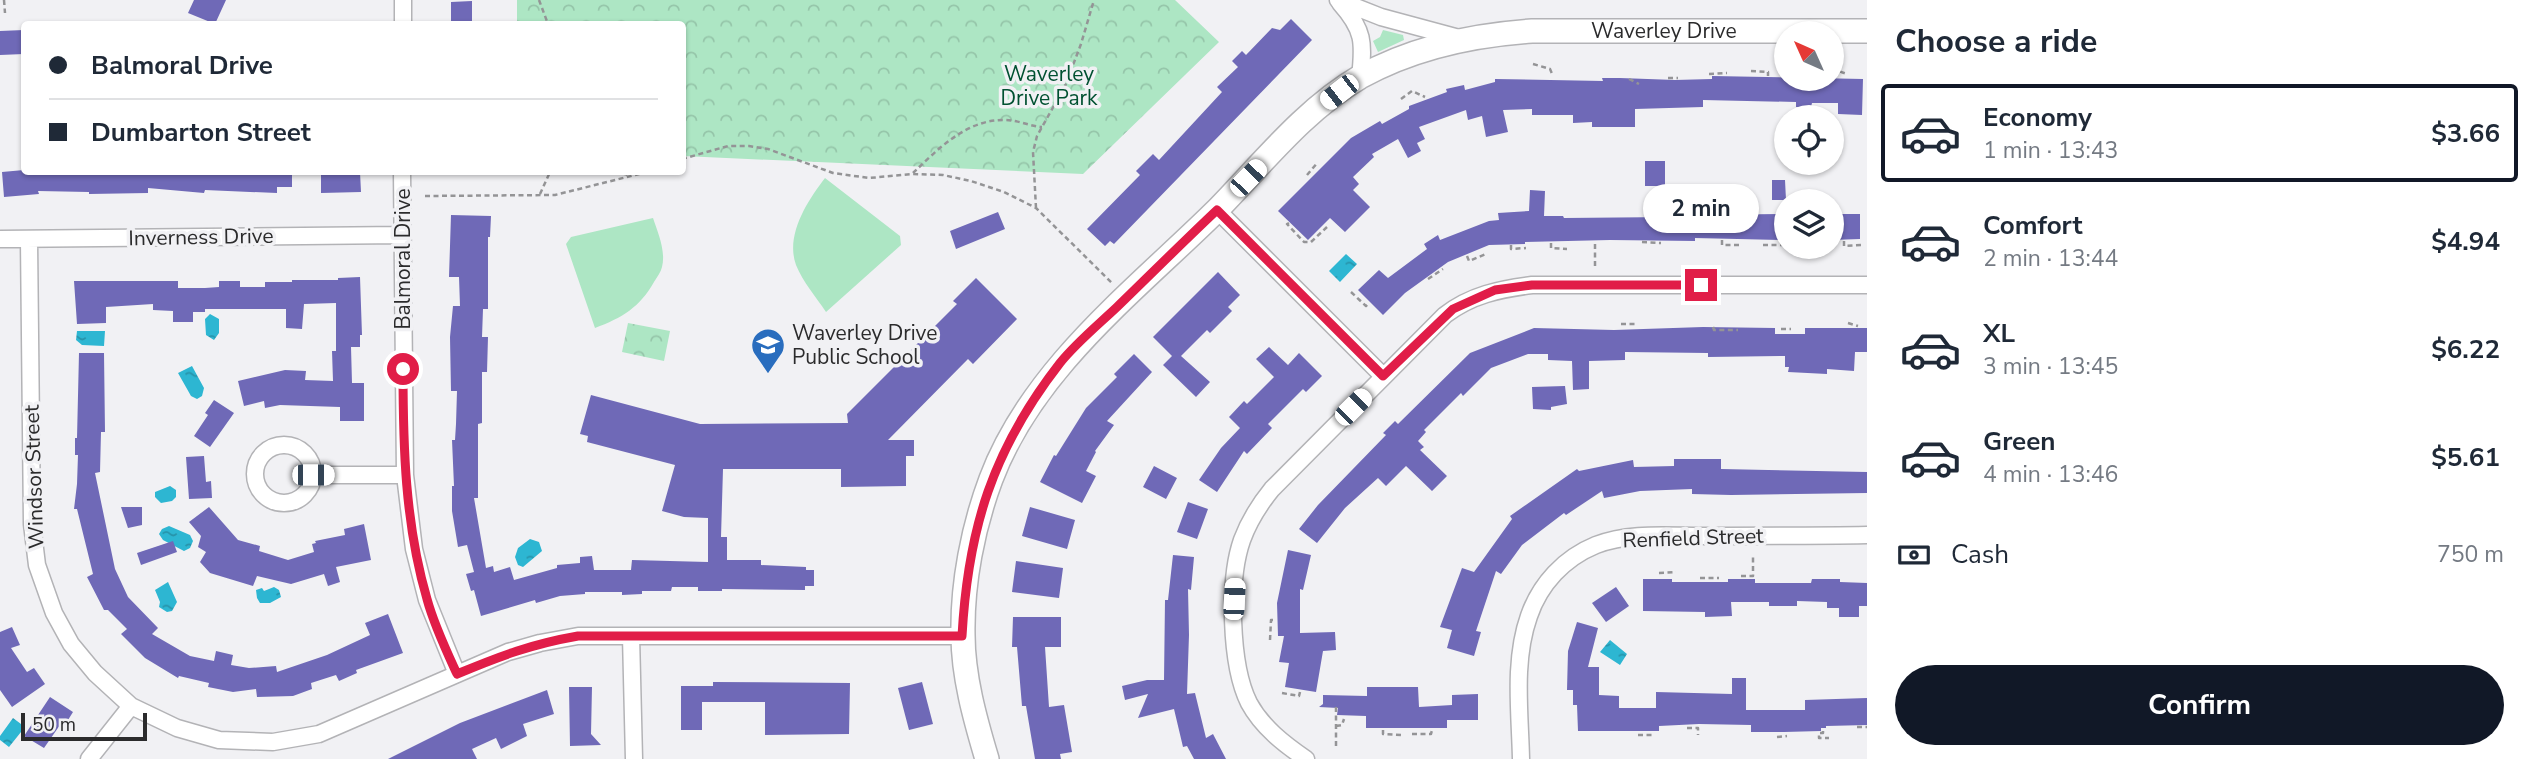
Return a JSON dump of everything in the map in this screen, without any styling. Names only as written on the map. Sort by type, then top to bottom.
[{"type":"street","points":[[403,0],[403,21]]},
{"type":"street","points":[[1338,0],[1356,21],[1361,38],[1360,78]]},
{"type":"street","name":"Waverley Drive","points":[[1338,0],[1381,17],[1462,39]]},
{"type":"street","name":"Waverley Drive","points":[[987,759],[969,686],[962,636],[975,534],[992,477],[1004,450],[1028,408],[1061,361],[1217,210],[1307,117],[1360,78],[1409,55],[1462,39],[1532,31],[1867,31]]},
{"type":"street","name":"Balmoral Drive","points":[[402,175],[405,475],[415,549],[427,600],[457,674]]},
{"type":"street","points":[[1217,210],[1383,376]]},
{"type":"street","name":"Inverness Drive","points":[[0,239],[402,235]]},
{"type":"street","name":"Windsor Street","points":[[29,240],[32,524],[37,565],[54,613],[71,645],[95,673],[131,706],[177,728],[219,740],[273,742],[319,734],[508,652],[540,642],[578,636],[962,636]]},
{"type":"street","points":[[1306,759],[1270,730],[1250,704],[1239,676],[1234,638],[1236,563],[1249,522],[1261,503],[1383,376],[1453,309],[1481,295],[1505,288],[1532,285],[1867,285]]},
{"type":"street","points":[[313,475],[405,475]]},
{"type":"street","name":"Renfield Street","points":[[1521,759],[1520,659],[1524,632],[1545,584],[1569,560],[1601,543],[1648,536],[1867,536]]},
{"type":"street","points":[[631,636],[634,759]]},
{"type":"street","points":[[89,759],[131,706]]},
{"type":"path","points":[[4,0],[5,13]]},
{"type":"path","points":[[539,0],[547,21]]},
{"type":"path","points":[[1036,208],[1033,152],[1081,44],[1094,0]]},
{"type":"path","points":[[1532,64],[1550,69],[1553,76]]},
{"type":"path","points":[[1751,71],[1768,72],[1768,76]]},
{"type":"path","points":[[1709,74],[1727,73]]},
{"type":"path","points":[[1668,78],[1678,78]]},
{"type":"path","points":[[1629,79],[1639,83]]},
{"type":"path","points":[[1401,99],[1412,91],[1425,97]]},
{"type":"path","points":[[1061,93],[1100,93]]},
{"type":"path","points":[[913,174],[951,138],[972,127],[1002,119],[1042,127]]},
{"type":"path","points":[[686,158],[728,146],[749,146],[768,149],[833,173],[869,177],[943,175],[971,181],[1004,192],[1036,208],[1126,298]]},
{"type":"path","points":[[1307,175],[1318,162]]},
{"type":"path","points":[[540,194],[549,175]]},
{"type":"path","points":[[628,175],[633,176]]},
{"type":"path","points":[[425,196],[555,195],[636,175]]},
{"type":"path","points":[[1289,223],[1287,224],[1304,242],[1311,242],[1327,227]]},
{"type":"path","points":[[1722,240],[1722,244],[1742,245]]},
{"type":"path","points":[[1642,242],[1661,243]]},
{"type":"path","points":[[1551,243],[1551,248],[1567,249]]},
{"type":"path","points":[[1595,243],[1595,266]]},
{"type":"path","points":[[1511,245],[1511,249],[1526,248]]},
{"type":"path","points":[[1763,245],[1774,245]]},
{"type":"path","points":[[1844,246],[1863,245]]},
{"type":"path","points":[[1467,256],[1469,261],[1486,254]]},
{"type":"path","points":[[1428,279],[1443,270]]},
{"type":"path","points":[[1351,292],[1366,306],[1369,303]]},
{"type":"path","points":[[1848,323],[1858,326]]},
{"type":"path","points":[[1621,324],[1638,324]]},
{"type":"path","points":[[1713,327],[1714,330],[1738,330]]},
{"type":"path","points":[[1781,329],[1791,329]]},
{"type":"path","points":[[1741,576],[1754,576],[1753,555]]},
{"type":"path","points":[[1658,573],[1676,572]]},
{"type":"path","points":[[1700,578],[1718,578]]},
{"type":"path","points":[[1270,640],[1271,620],[1274,620]]},
{"type":"path","points":[[1282,693],[1299,696],[1300,692]]},
{"type":"path","points":[[1336,707],[1336,749]]},
{"type":"path","points":[[1336,726],[1342,725],[1344,719]]},
{"type":"path","points":[[1857,727],[1867,727]]},
{"type":"path","points":[[1687,728],[1698,728],[1698,735]]},
{"type":"path","points":[[1383,730],[1383,734],[1402,735]]},
{"type":"path","points":[[1412,734],[1431,734],[1432,730]]},
{"type":"path","points":[[1823,731],[1819,733],[1819,738],[1829,738]]},
{"type":"path","points":[[1638,735],[1653,735]]},
{"type":"path","points":[[1777,737],[1787,736]]},
{"type":"green space","name":"Waverley Drive Park","points":[[517,0],[1175,0],[1219,42],[1083,174],[686,156],[686,21],[517,21]]},
{"type":"green space","points":[[1383,30],[1403,35],[1404,40],[1378,52],[1373,41],[1380,37]]},
{"type":"green space","points":[[825,178],[900,236],[901,245],[826,312],[802,277],[793,254],[800,218]]},
{"type":"green space","points":[[653,218],[662,248],[660,273],[636,305],[622,316],[595,328],[566,244],[571,237]]},
{"type":"green space","points":[[628,323],[670,331],[664,361],[622,352]]},
{"type":"water","points":[[1346,254],[1357,264],[1340,282],[1329,271]]},
{"type":"water","points":[[210,314],[219,319],[219,333],[214,340],[206,335],[205,319]]},
{"type":"water","points":[[77,331],[105,331],[104,346],[82,345],[76,340]]},
{"type":"water","points":[[192,366],[204,388],[202,396],[197,399],[191,396],[178,373]]},
{"type":"water","points":[[170,486],[176,490],[176,497],[172,501],[161,503],[155,497],[155,492]]},
{"type":"water","points":[[169,526],[190,535],[193,541],[190,548],[184,551],[163,540],[159,534]]},
{"type":"water","points":[[530,539],[539,542],[542,551],[523,567],[518,565],[515,557],[518,548]]},
{"type":"water","points":[[168,582],[177,602],[172,611],[167,612],[159,607],[160,602],[155,590]]},
{"type":"water","points":[[274,587],[279,590],[281,597],[270,603],[260,603],[256,590],[262,588],[264,591]]},
{"type":"water","points":[[1610,640],[1627,654],[1620,665],[1600,652]]},
{"type":"water","points":[[13,718],[25,727],[9,747],[0,740],[0,736]]},
{"type":"building","points":[[194,0],[226,0],[216,21],[208,21],[188,13]]},
{"type":"building","points":[[472,1],[472,21],[451,21],[451,2]]},
{"type":"building","points":[[1291,19],[1312,40],[1114,244],[1110,241],[1105,246],[1087,229],[1140,175],[1136,171],[1153,154],[1159,160],[1222,92],[1217,87],[1238,67],[1232,61],[1242,51],[1246,55],[1272,28],[1280,30]]},
{"type":"building","points":[[21,30],[21,54],[0,55],[0,31]]},
{"type":"building","points":[[1712,76],[1774,77],[1774,91],[1844,91],[1844,79],[1863,79],[1862,115],[1844,114],[1844,105],[1838,103],[1796,105],[1796,102],[1703,100],[1703,107],[1635,109],[1635,127],[1592,127],[1592,122],[1573,123],[1573,115],[1532,115],[1532,109],[1503,110],[1508,132],[1486,137],[1482,116],[1468,120],[1466,110],[1419,127],[1425,139],[1417,143],[1421,151],[1408,158],[1398,139],[1372,154],[1374,157],[1353,177],[1359,184],[1353,190],[1370,207],[1345,232],[1330,218],[1308,240],[1278,211],[1351,138],[1380,121],[1382,124],[1409,109],[1409,106],[1447,92],[1446,89],[1464,85],[1465,90],[1495,82],[1495,79],[1712,79]]},
{"type":"building","points":[[1645,161],[1665,161],[1665,186],[1645,186]]},
{"type":"building","points":[[21,170],[21,175],[292,175],[292,187],[277,187],[277,193],[205,190],[204,193],[148,188],[148,193],[38,191],[39,194],[4,197],[2,172]]},
{"type":"building","points":[[321,175],[360,175],[361,192],[321,193]]},
{"type":"building","points":[[1772,180],[1785,180],[1785,189],[1774,189],[1772,200]]},
{"type":"building","points":[[1530,190],[1545,191],[1544,216],[1564,218],[1671,217],[1671,204],[1694,203],[1695,215],[1774,214],[1774,240],[1695,238],[1695,241],[1610,240],[1489,245],[1448,262],[1405,293],[1383,315],[1358,290],[1379,270],[1388,278],[1427,249],[1424,244],[1438,235],[1440,240],[1489,221],[1499,220],[1498,213],[1529,211]]},
{"type":"building","points":[[998,212],[1005,229],[956,249],[950,231]]},
{"type":"building","points":[[1844,214],[1860,214],[1860,239],[1844,240]]},
{"type":"building","points":[[451,215],[491,216],[488,237],[488,309],[483,309],[482,337],[488,337],[487,372],[482,372],[482,423],[478,424],[478,498],[474,498],[486,568],[493,566],[494,572],[510,567],[514,580],[557,568],[557,565],[580,563],[580,557],[592,556],[594,570],[631,570],[632,560],[708,562],[708,518],[684,517],[662,511],[675,465],[587,442],[588,436],[580,434],[591,395],[700,424],[848,423],[847,414],[957,304],[953,301],[976,278],[1017,319],[973,364],[968,359],[888,440],[914,440],[914,456],[906,456],[906,486],[841,487],[841,469],[723,469],[721,537],[727,537],[727,560],[761,560],[761,565],[806,567],[806,570],[814,570],[814,586],[805,586],[805,590],[722,591],[672,587],[671,591],[642,591],[642,594],[622,595],[622,592],[585,592],[536,603],[535,600],[481,616],[474,590],[471,591],[466,574],[474,572],[467,545],[458,547],[452,511],[452,440],[455,440],[457,391],[451,391],[450,337],[453,306],[460,306],[459,277],[449,277]]},
{"type":"building","points":[[1218,272],[1240,295],[1228,307],[1232,311],[1210,333],[1207,330],[1181,356],[1210,382],[1196,397],[1163,365],[1172,356],[1153,337]]},
{"type":"building","points":[[360,277],[362,335],[360,347],[351,347],[352,383],[364,383],[364,421],[340,421],[340,407],[280,405],[265,408],[264,401],[244,406],[238,381],[285,370],[306,371],[305,380],[333,381],[332,351],[336,351],[336,303],[304,304],[302,329],[286,328],[286,309],[205,309],[205,312],[193,312],[193,322],[173,322],[173,311],[153,310],[153,304],[106,307],[106,323],[77,324],[74,281],[178,281],[178,288],[205,288],[219,287],[219,281],[240,281],[240,287],[265,287],[265,282]]},
{"type":"building","points":[[1534,328],[1614,330],[1775,328],[1775,334],[1805,334],[1805,328],[1867,328],[1867,352],[1855,352],[1854,371],[1827,369],[1827,374],[1788,372],[1785,356],[1708,357],[1708,353],[1625,352],[1625,360],[1589,361],[1589,389],[1573,390],[1572,361],[1548,360],[1548,354],[1528,354],[1491,368],[1424,430],[1426,432],[1418,441],[1424,447],[1420,450],[1447,476],[1432,491],[1406,466],[1386,486],[1378,478],[1345,508],[1317,543],[1299,529],[1318,505],[1386,435],[1383,433],[1395,421],[1398,424],[1470,353]]},
{"type":"building","points":[[1269,347],[1288,365],[1299,353],[1322,376],[1306,392],[1303,389],[1268,424],[1272,428],[1247,454],[1244,451],[1217,492],[1199,480],[1221,448],[1240,428],[1229,417],[1244,401],[1247,404],[1274,377],[1256,359]]},
{"type":"building","points":[[79,353],[104,353],[105,432],[101,432],[100,472],[95,473],[115,569],[128,597],[158,628],[152,634],[190,656],[214,661],[216,651],[233,655],[231,665],[249,668],[276,666],[277,672],[327,655],[370,635],[365,623],[388,614],[403,653],[356,670],[357,673],[339,681],[336,675],[311,683],[312,689],[293,696],[257,697],[256,689],[233,692],[208,687],[209,683],[179,676],[178,678],[145,658],[121,634],[127,629],[108,610],[104,610],[87,577],[93,574],[77,509],[74,509],[78,455],[75,455],[75,438]]},
{"type":"building","points":[[1134,354],[1152,372],[1107,421],[1114,425],[1095,451],[1086,471],[1096,476],[1082,503],[1040,482],[1054,455],[1056,456],[1086,408],[1117,377],[1114,374]]},
{"type":"building","points":[[1565,386],[1567,404],[1551,407],[1551,410],[1533,409],[1532,387]]},
{"type":"building","points":[[214,400],[234,413],[210,447],[194,436]]},
{"type":"building","points":[[204,456],[206,482],[211,481],[212,498],[189,499],[186,457]]},
{"type":"building","points":[[1674,459],[1721,459],[1721,469],[1867,472],[1867,493],[1731,495],[1692,494],[1692,489],[1640,491],[1604,498],[1602,491],[1566,515],[1564,513],[1522,545],[1501,574],[1496,571],[1476,631],[1481,632],[1474,656],[1447,648],[1452,630],[1440,627],[1462,568],[1474,572],[1512,519],[1510,516],[1577,469],[1579,471],[1633,460],[1634,467],[1674,466]]},
{"type":"building","points":[[1154,466],[1177,478],[1166,499],[1143,487]]},
{"type":"building","points":[[1188,502],[1208,509],[1197,539],[1177,532]]},
{"type":"building","points":[[121,507],[142,507],[142,525],[128,528]]},
{"type":"building","points":[[209,507],[238,540],[260,546],[259,551],[288,560],[314,552],[312,544],[316,543],[315,541],[345,535],[344,529],[364,524],[371,560],[336,567],[340,582],[328,586],[324,574],[291,584],[257,576],[253,586],[210,573],[200,562],[206,552],[198,547],[201,536],[189,522]]},
{"type":"building","points":[[1030,507],[1075,520],[1067,549],[1022,536]]},
{"type":"building","points":[[173,541],[177,552],[141,565],[137,553]]},
{"type":"building","points":[[1288,550],[1311,555],[1303,590],[1300,589],[1300,633],[1335,632],[1336,650],[1323,651],[1316,692],[1285,687],[1289,663],[1279,662],[1284,636],[1278,636],[1277,603]]},
{"type":"building","points":[[1173,555],[1194,557],[1191,590],[1188,589],[1187,694],[1195,693],[1206,738],[1213,734],[1226,759],[1194,759],[1187,746],[1183,747],[1174,709],[1138,718],[1148,694],[1125,700],[1122,686],[1147,680],[1164,680],[1165,600],[1168,600]]},
{"type":"building","points":[[1016,561],[1063,568],[1059,598],[1012,592]]},
{"type":"building","points":[[1643,579],[1728,582],[1728,579],[1755,579],[1755,583],[1811,583],[1812,579],[1840,579],[1840,582],[1867,583],[1867,606],[1859,606],[1859,617],[1839,617],[1839,608],[1827,608],[1827,602],[1797,601],[1797,606],[1769,606],[1769,602],[1731,602],[1732,616],[1705,617],[1705,612],[1643,611]]},
{"type":"building","points":[[1616,587],[1629,606],[1606,622],[1592,603]]},
{"type":"building","points":[[1013,617],[1061,617],[1061,647],[1045,647],[1049,707],[1064,705],[1072,752],[1060,754],[1061,759],[1035,759],[1026,706],[1022,706],[1017,647],[1012,647]]},
{"type":"building","points":[[1577,622],[1598,628],[1588,667],[1599,667],[1599,695],[1619,696],[1619,708],[1656,708],[1656,692],[1732,694],[1732,678],[1746,678],[1746,710],[1805,710],[1805,700],[1867,698],[1867,725],[1826,726],[1821,728],[1821,731],[1784,732],[1751,732],[1751,725],[1699,724],[1659,726],[1659,731],[1578,731],[1577,705],[1573,705],[1573,690],[1567,690],[1568,651]]},
{"type":"building","points":[[12,627],[20,645],[11,648],[27,672],[34,668],[45,684],[12,707],[0,690],[0,632]]},
{"type":"building","points":[[713,682],[850,683],[849,734],[765,735],[765,702],[702,702],[702,730],[681,730],[681,686],[713,686]]},
{"type":"building","points":[[922,682],[933,724],[909,730],[898,688]]},
{"type":"building","points":[[569,687],[592,687],[591,734],[601,745],[570,746]]},
{"type":"building","points":[[1367,687],[1418,687],[1419,707],[1452,705],[1452,695],[1478,694],[1478,720],[1447,720],[1447,728],[1366,728],[1366,716],[1337,715],[1338,708],[1319,707],[1323,704],[1323,695],[1367,696]]},
{"type":"building","points":[[547,690],[554,714],[523,724],[527,736],[501,749],[496,738],[472,749],[477,759],[388,759],[460,723]]},
{"type":"building","points":[[50,697],[73,712],[63,728],[60,725],[44,748],[24,736]]},
{"type":"place","name":"Waverley Drive Public School","points":[[768,375]]},
{"type":"route","points":[[403,369],[405,475],[415,549],[427,600],[457,674],[508,652],[540,642],[578,636],[962,636],[968,572],[982,505],[1004,450],[1028,408],[1061,361],[1217,210],[1383,376],[1453,309],[1495,290],[1532,285],[1701,285]]}]
